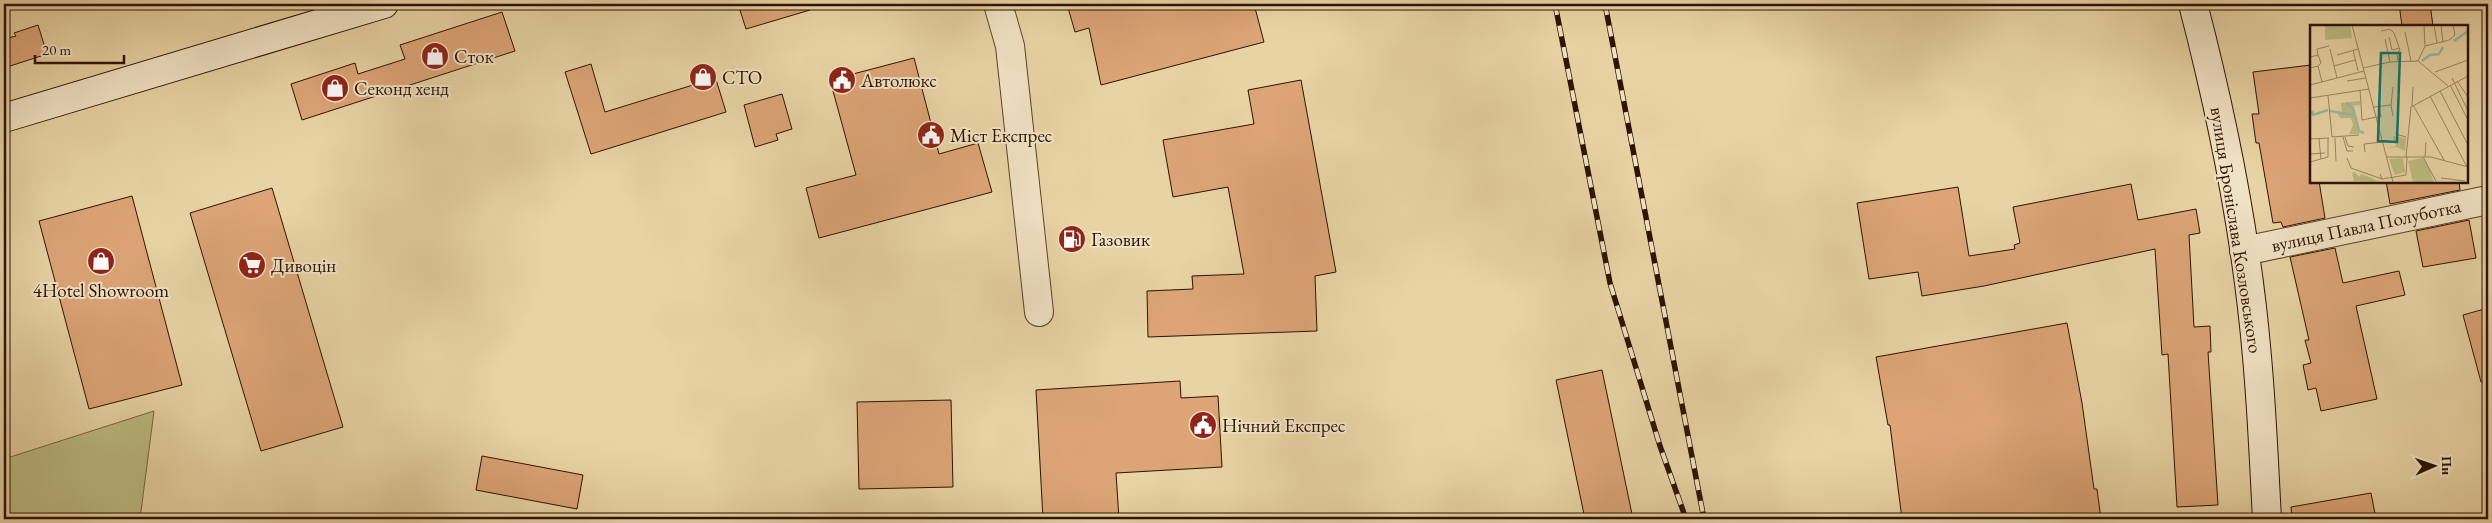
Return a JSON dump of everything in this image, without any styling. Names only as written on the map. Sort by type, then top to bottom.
[{"type":"street","points":[[4,118],[384,4]]},
{"type":"street","points":[[998,4],[1010,46],[1039,312]]},
{"type":"street","name":"вулиця Броніслава Козловського","points":[[2192,4],[2216,98],[2244,251],[2257,356],[2267,519]]},
{"type":"street","name":"вулиця Павла Полуботка","points":[[2244,251],[2488,200]]},
{"type":"shaded area","points":[[154,411],[140,519],[4,519],[4,459]]},
{"type":"building","points":[[738,4],[809,4],[810,10],[746,29]]},
{"type":"building","points":[[1067,4],[1254,4],[1264,42],[1101,85],[1089,28],[1075,32]]},
{"type":"building","points":[[2399,4],[2430,4],[2433,25],[2402,25]]},
{"type":"building","points":[[502,12],[515,51],[302,120],[291,84],[355,63],[358,74],[405,59],[400,45]]},
{"type":"building","points":[[38,25],[47,54],[4,68],[4,39],[16,36],[14,33]]},
{"type":"building","points":[[914,58],[939,154],[978,143],[992,192],[819,238],[806,188],[856,175],[830,80]]},
{"type":"building","points":[[591,64],[605,112],[693,85],[691,80],[714,73],[726,112],[591,154],[565,72]]},
{"type":"building","points":[[2310,65],[2310,182],[2319,182],[2325,218],[2283,227],[2281,222],[2273,223],[2259,143],[2256,143],[2252,114],[2259,114],[2253,72]]},
{"type":"building","points":[[1301,80],[1336,272],[1315,276],[1317,331],[1148,337],[1147,291],[1193,289],[1192,276],[1244,274],[1228,187],[1173,197],[1163,140],[1254,124],[1248,90]]},
{"type":"building","points":[[782,94],[792,129],[776,134],[778,140],[755,147],[744,105]]},
{"type":"building","points":[[2386,182],[2459,182],[2460,190],[2390,204]]},
{"type":"building","points":[[2131,184],[2138,220],[2196,209],[2200,233],[2189,235],[2194,327],[2210,326],[2211,352],[2208,352],[2218,505],[2177,507],[2168,354],[2162,355],[2155,249],[1984,286],[1922,296],[1918,272],[1869,279],[1857,203],[1958,187],[1969,256],[2015,249],[2014,245],[2020,243],[2013,207]]},
{"type":"building","points":[[272,188],[343,427],[261,451],[190,213]]},
{"type":"building","points":[[132,196],[182,385],[89,409],[39,221]]},
{"type":"building","points":[[2469,220],[2476,258],[2423,267],[2416,231]]},
{"type":"building","points":[[2335,248],[2343,283],[2399,271],[2405,295],[2356,306],[2377,399],[2321,411],[2316,388],[2308,390],[2303,365],[2311,363],[2305,340],[2309,340],[2290,257]]},
{"type":"building","points":[[2488,308],[2488,381],[2481,382],[2463,315]]},
{"type":"building","points":[[2067,323],[2082,403],[2094,489],[2097,489],[2101,519],[1902,519],[1890,425],[1888,425],[1876,357]]},
{"type":"building","points":[[1602,370],[1633,519],[1585,519],[1556,380]]},
{"type":"building","points":[[1180,381],[1181,398],[1218,396],[1222,467],[1116,473],[1119,519],[1043,519],[1036,390]]},
{"type":"building","points":[[951,400],[953,487],[859,489],[857,402]]},
{"type":"building","points":[[482,456],[583,475],[577,509],[476,490]]},
{"type":"building","points":[[2371,493],[2376,519],[2292,519],[2291,507]]},
{"type":"railway","points":[[1555,4],[1610,283],[1660,446],[1686,519]]},
{"type":"railway","points":[[1605,4],[1704,519]]},
{"type":"place","name":"Сток","points":[[435,56]]},
{"type":"place","name":"СТО","points":[[703,77]]},
{"type":"place","name":"Автолюкс","points":[[842,80]]},
{"type":"place","name":"Секонд хенд","points":[[335,88]]},
{"type":"place","name":"Міст Експрес","points":[[931,135]]},
{"type":"place","name":"Газовик","points":[[1072,239]]},
{"type":"place","name":"4Hotel Showroom","points":[[101,261]]},
{"type":"place","name":"Дивоцін","points":[[252,265]]},
{"type":"place","name":"Нічний Експрес","points":[[1203,425]]}]
